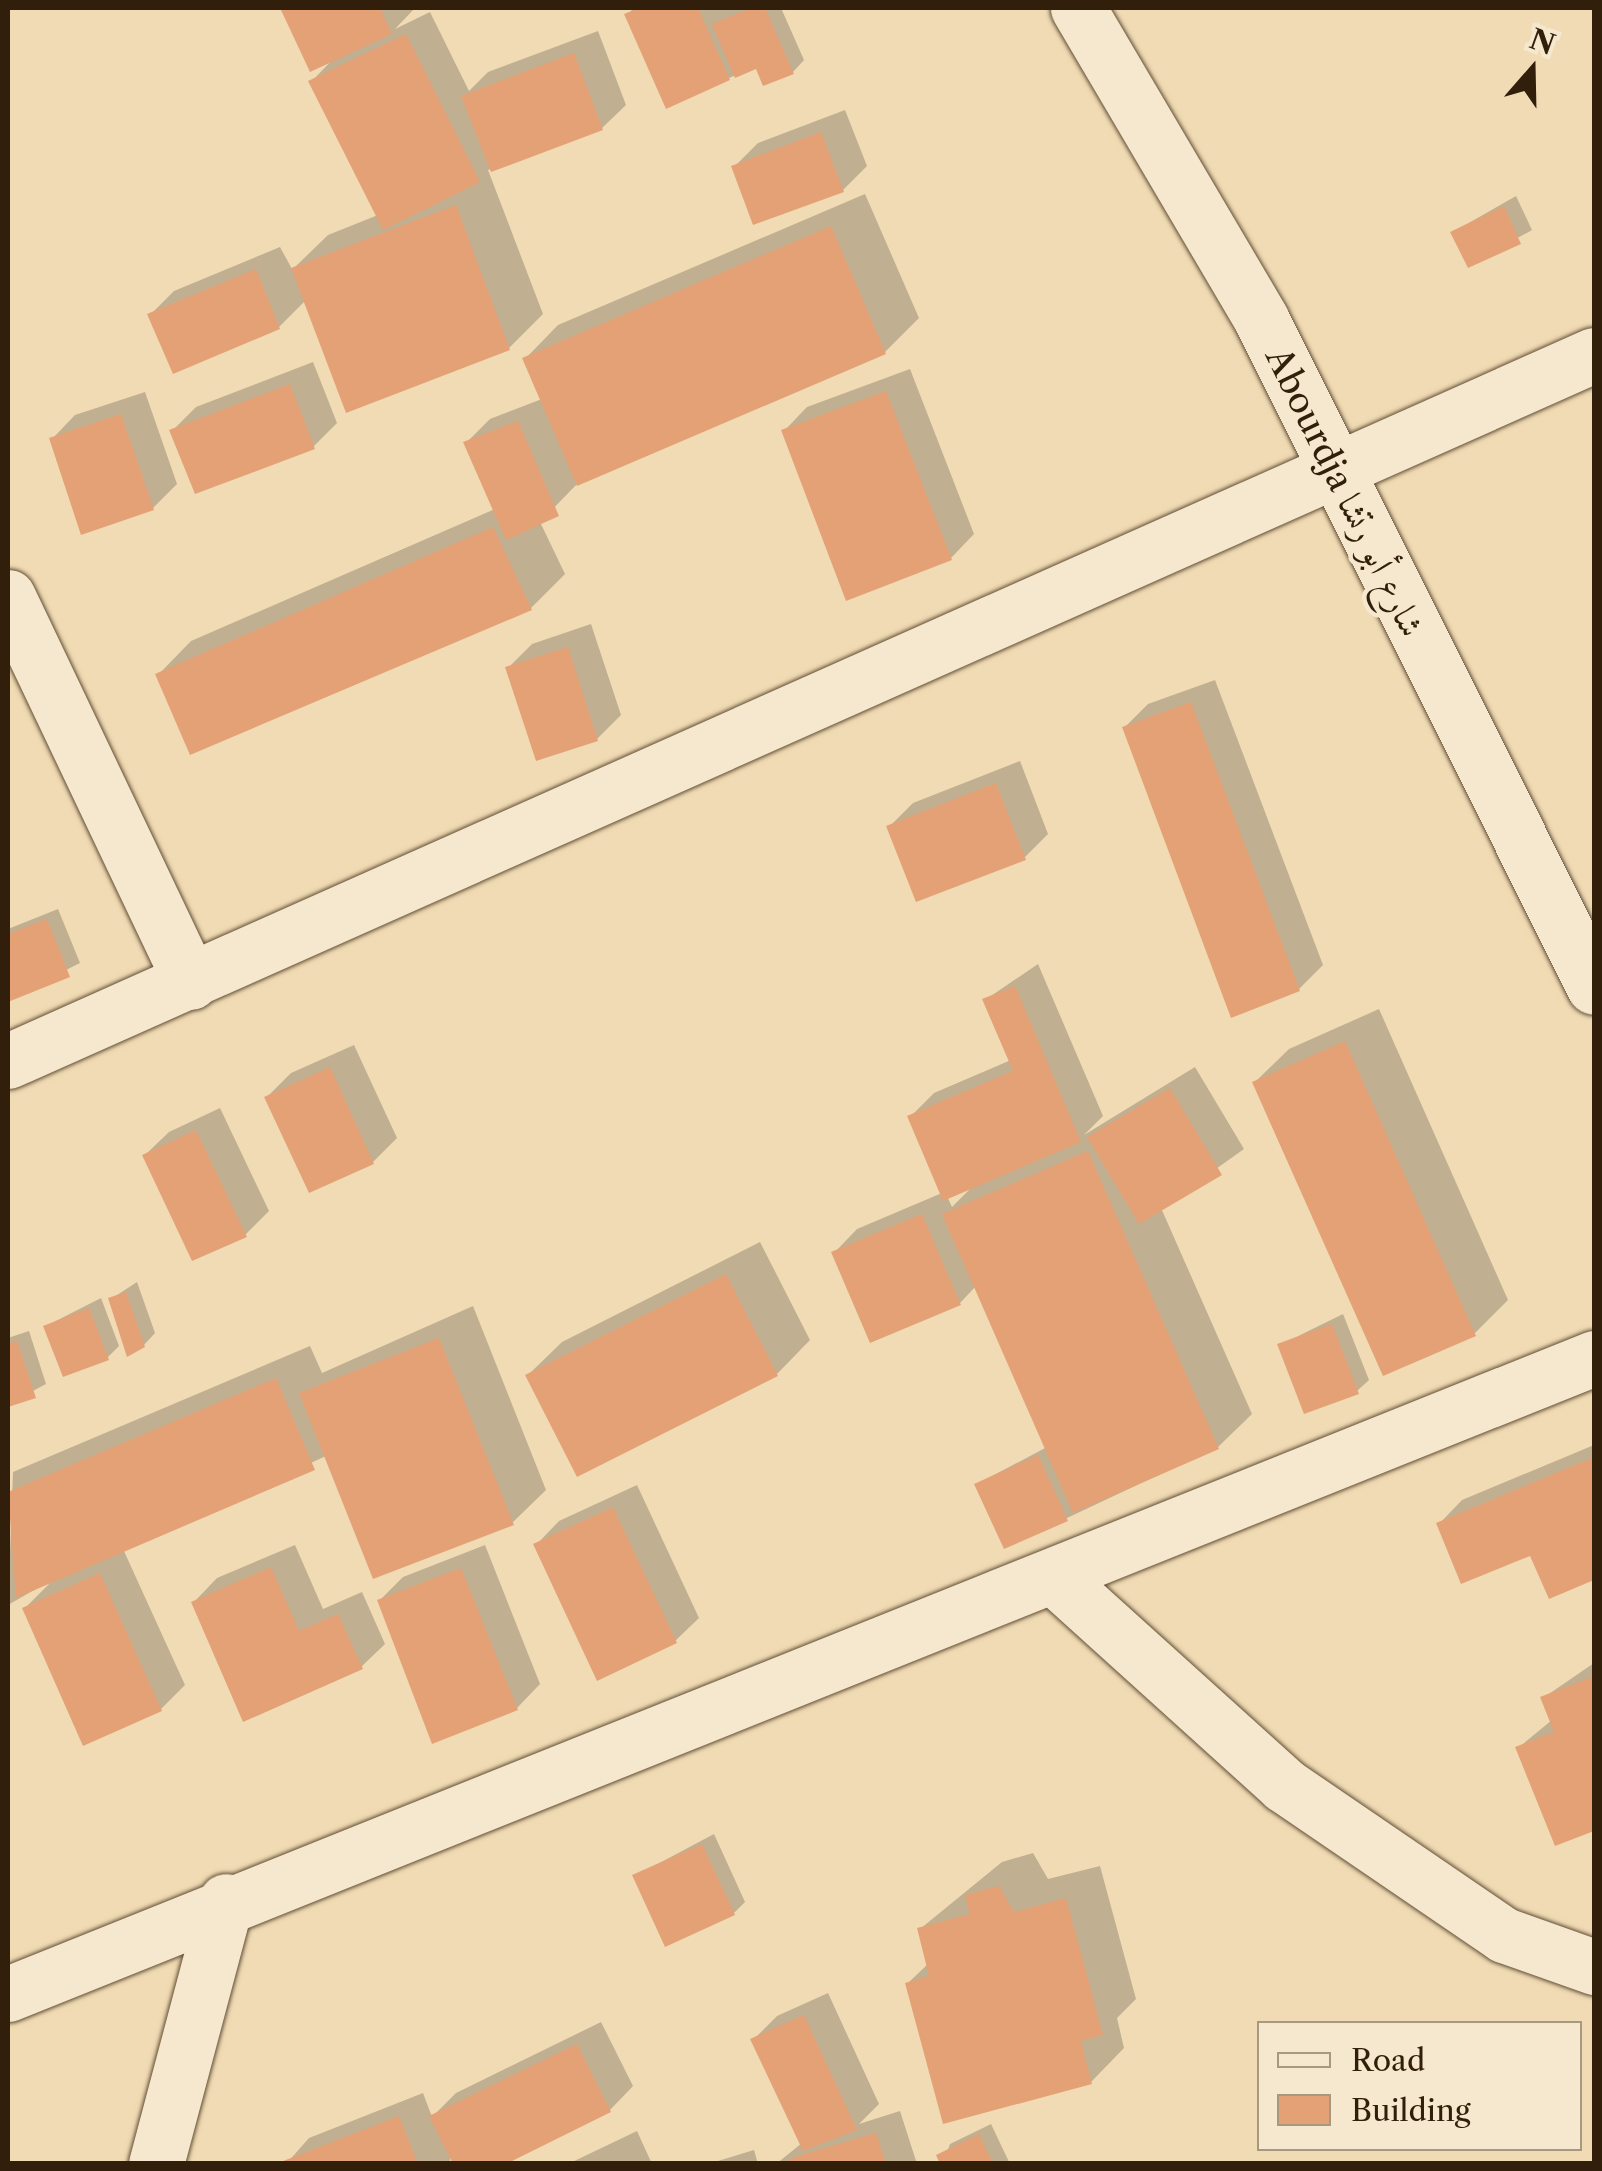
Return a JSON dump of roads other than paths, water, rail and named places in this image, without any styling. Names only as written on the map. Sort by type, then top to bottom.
[{"type":"street","name":"Abourdja شارع أبو رتشا","points":[[1078,8],[1261,319],[1333,477],[1594,987]]},
{"type":"street","points":[[8,1061],[1333,477],[1594,355]]},
{"type":"street","points":[[8,597],[191,982]]},
{"type":"street","points":[[8,1994],[226,1901],[1054,1576],[1594,1358]]},
{"type":"street","points":[[1054,1576],[1284,1785],[1504,1936],[1594,1967]]},
{"type":"street","points":[[156,2164],[226,1901]]}]
